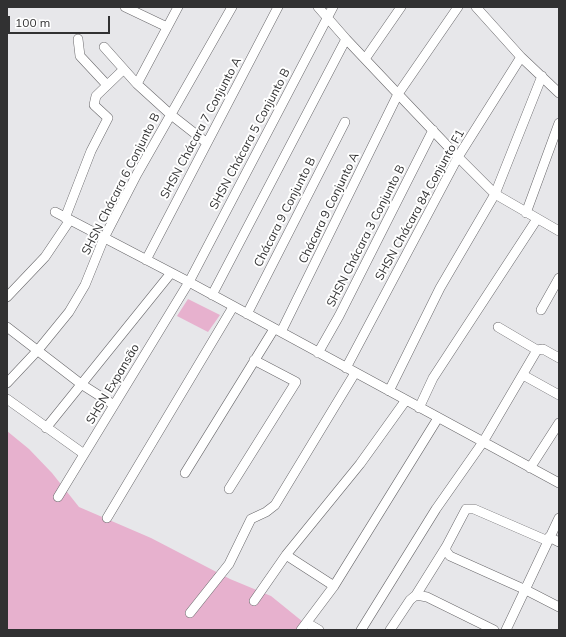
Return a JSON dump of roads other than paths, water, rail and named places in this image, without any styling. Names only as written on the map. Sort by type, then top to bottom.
[{"type":"street","points":[[125,7],[167,27]]},
{"type":"street","points":[[137,84],[178,7]]},
{"type":"street","name":"SHSN Chácara 6 Conjunto B","points":[[7,383],[38,350],[69,312],[81,292],[104,238],[137,174],[232,7]]},
{"type":"street","name":"SHSN Chácara 7 Conjunto A","points":[[146,260],[278,7]]},
{"type":"street","points":[[318,7],[328,16],[346,40],[495,194],[559,231]]},
{"type":"street","name":"SHSN Chácara 5 Conjunto B","points":[[189,282],[333,7]]},
{"type":"street","points":[[365,59],[401,7]]},
{"type":"street","name":"Chácara 9 Conjunto A","points":[[186,472],[254,360],[277,330],[398,94],[458,7]]},
{"type":"street","points":[[476,7],[521,57],[559,93]]},
{"type":"street","points":[[78,39],[80,56],[107,85]]},
{"type":"street","points":[[212,295],[346,40]]},
{"type":"street","points":[[104,47],[122,70],[137,84],[170,114],[207,143]]},
{"type":"street","name":"SHSN Chácara 84 Conjunto F1","points":[[346,368],[458,157],[521,57]]},
{"type":"street","points":[[7,297],[45,257],[67,219],[91,151],[108,118],[94,105],[96,96],[122,70]]},
{"type":"street","points":[[389,391],[440,288],[495,194],[542,76]]},
{"type":"street","name":"Chácara 9 Conjunto B","points":[[248,314],[345,122]]},
{"type":"street","points":[[526,213],[559,123]]},
{"type":"street","name":"SHSN Chácara 3 Conjunto B","points":[[318,353],[339,316],[433,130]]},
{"type":"street","points":[[55,212],[189,282],[559,484]]},
{"type":"street","points":[[420,408],[433,378],[536,219]]},
{"type":"street","points":[[46,428],[171,273]]},
{"type":"street","points":[[540,310],[559,278]]},
{"type":"street","name":"SHSN Expansão","points":[[58,497],[189,282]]},
{"type":"street","points":[[107,518],[234,307]]},
{"type":"street","points":[[7,327],[82,384],[114,405]]},
{"type":"street","points":[[498,327],[537,350],[543,349],[559,358]]},
{"type":"street","points":[[361,630],[436,509],[483,442],[537,350]]},
{"type":"street","points":[[229,489],[296,382],[254,360]]},
{"type":"street","points":[[190,613],[230,564],[251,519],[266,512],[275,505],[355,372]]},
{"type":"street","points":[[523,375],[559,395]]},
{"type":"street","points":[[7,399],[84,454]]},
{"type":"street","points":[[254,601],[286,555],[360,464],[406,400]]},
{"type":"street","points":[[319,630],[304,626],[334,586],[438,418]]},
{"type":"street","points":[[530,468],[559,423]]},
{"type":"street","points":[[390,630],[410,600],[416,595],[446,547],[466,509],[474,509],[559,542]]},
{"type":"street","points":[[506,630],[559,518]]},
{"type":"street","points":[[446,547],[446,552],[450,556],[526,590],[559,607]]},
{"type":"street","points":[[286,555],[334,586]]},
{"type":"street","points":[[416,595],[427,597],[494,630]]}]
